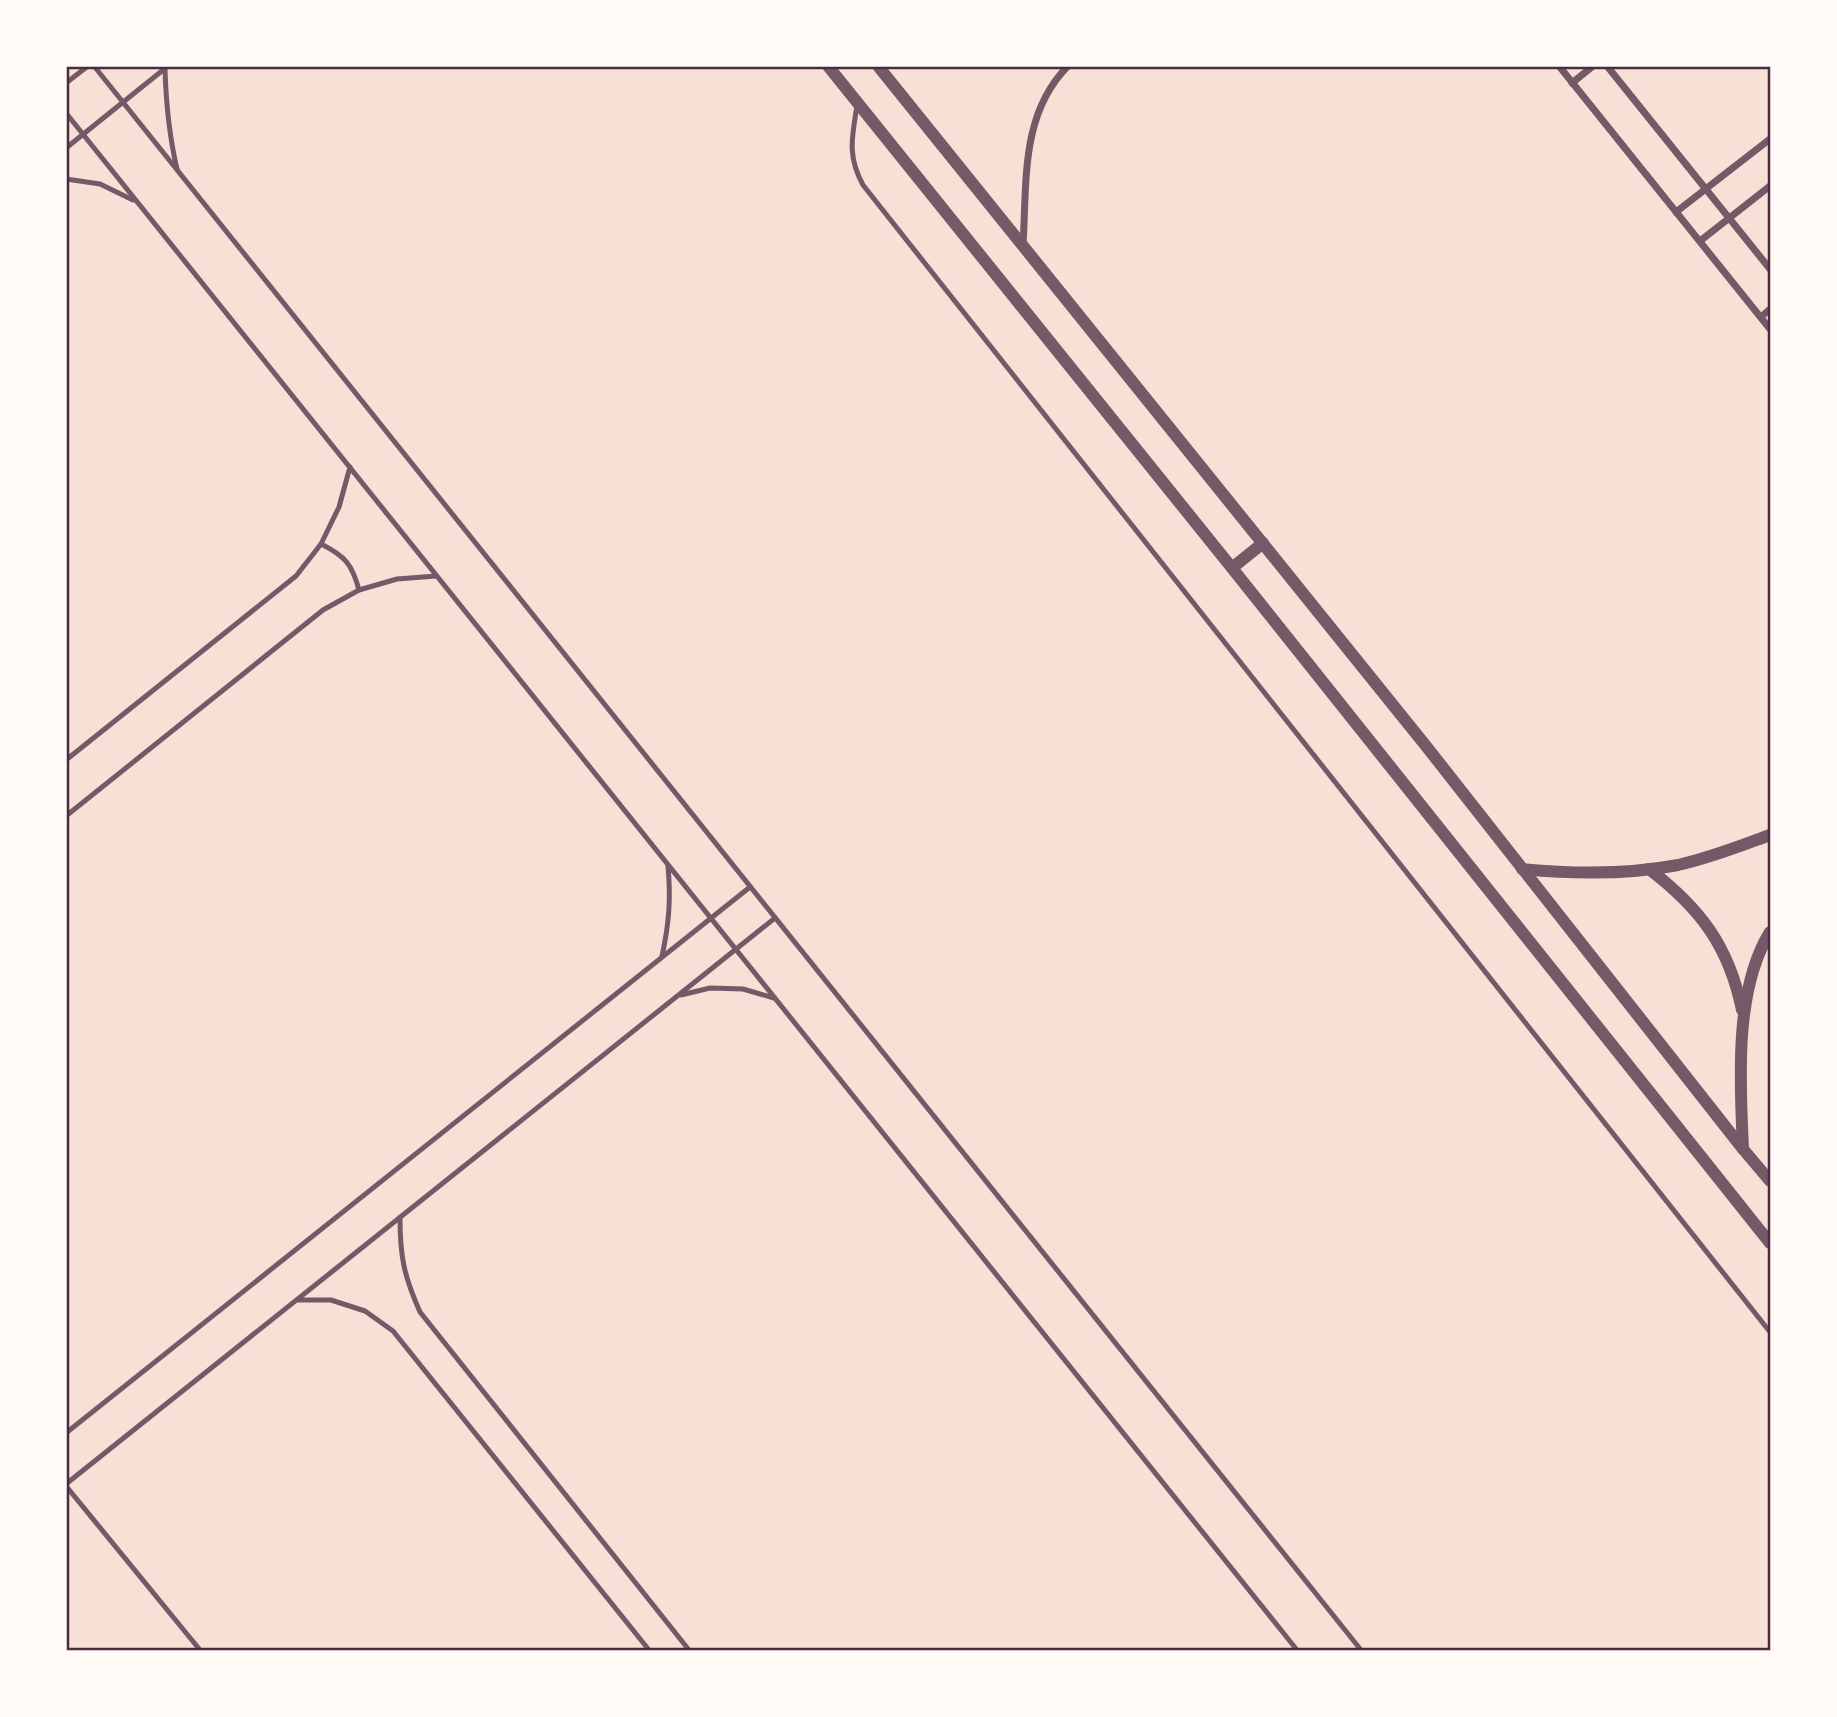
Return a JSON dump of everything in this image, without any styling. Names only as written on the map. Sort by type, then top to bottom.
[{"type":"street","points":[[828,66],[1770,1243]]},
{"type":"street","points":[[878,66],[1426,746],[1770,1181]]},
{"type":"street","points":[[1023,246],[1027,153],[1034,124],[1045,97],[1068,66]]},
{"type":"street","points":[[1559,66],[1770,329]]},
{"type":"street","points":[[1572,83],[1593,66]]},
{"type":"street","points":[[1607,66],[1770,269]]},
{"type":"street","points":[[1676,212],[1770,139]]},
{"type":"street","points":[[1699,241],[1770,186]]},
{"type":"street","points":[[1761,317],[1770,309]]},
{"type":"street","points":[[1232,568],[1263,543]]},
{"type":"street","points":[[1522,869],[1564,873],[1649,869],[1702,859],[1770,835]]},
{"type":"street","points":[[1649,869],[1688,902],[1713,935],[1728,962],[1744,1021]]},
{"type":"street","points":[[1743,1149],[1741,1074],[1744,1021],[1750,981],[1770,932]]},
{"type":"lane","points":[[66,83],[88,66]]},
{"type":"lane","points":[[94,66],[1361,1650]]},
{"type":"lane","points":[[66,148],[167,68]]},
{"type":"lane","points":[[167,68],[166,103],[178,172]]},
{"type":"lane","points":[[858,103],[851,147],[856,173],[863,185],[1770,1332]]},
{"type":"lane","points":[[66,113],[1297,1650]]},
{"type":"lane","points":[[66,179],[100,184],[135,200]]},
{"type":"lane","points":[[66,760],[296,576],[321,544],[339,507],[350,467]]},
{"type":"lane","points":[[321,544],[340,554],[353,570],[359,590]]},
{"type":"lane","points":[[66,816],[323,610],[359,590],[397,579],[436,576]]},
{"type":"lane","points":[[662,957],[669,927],[671,896],[668,866]]},
{"type":"lane","points":[[66,1433],[750,887]]},
{"type":"lane","points":[[200,1650],[66,1485],[775,918]]},
{"type":"lane","points":[[678,996],[710,988],[743,989],[775,999]]},
{"type":"lane","points":[[400,1217],[400,1250],[407,1282],[420,1312],[689,1650]]},
{"type":"lane","points":[[297,1300],[331,1300],[365,1311],[393,1331],[649,1650]]}]
